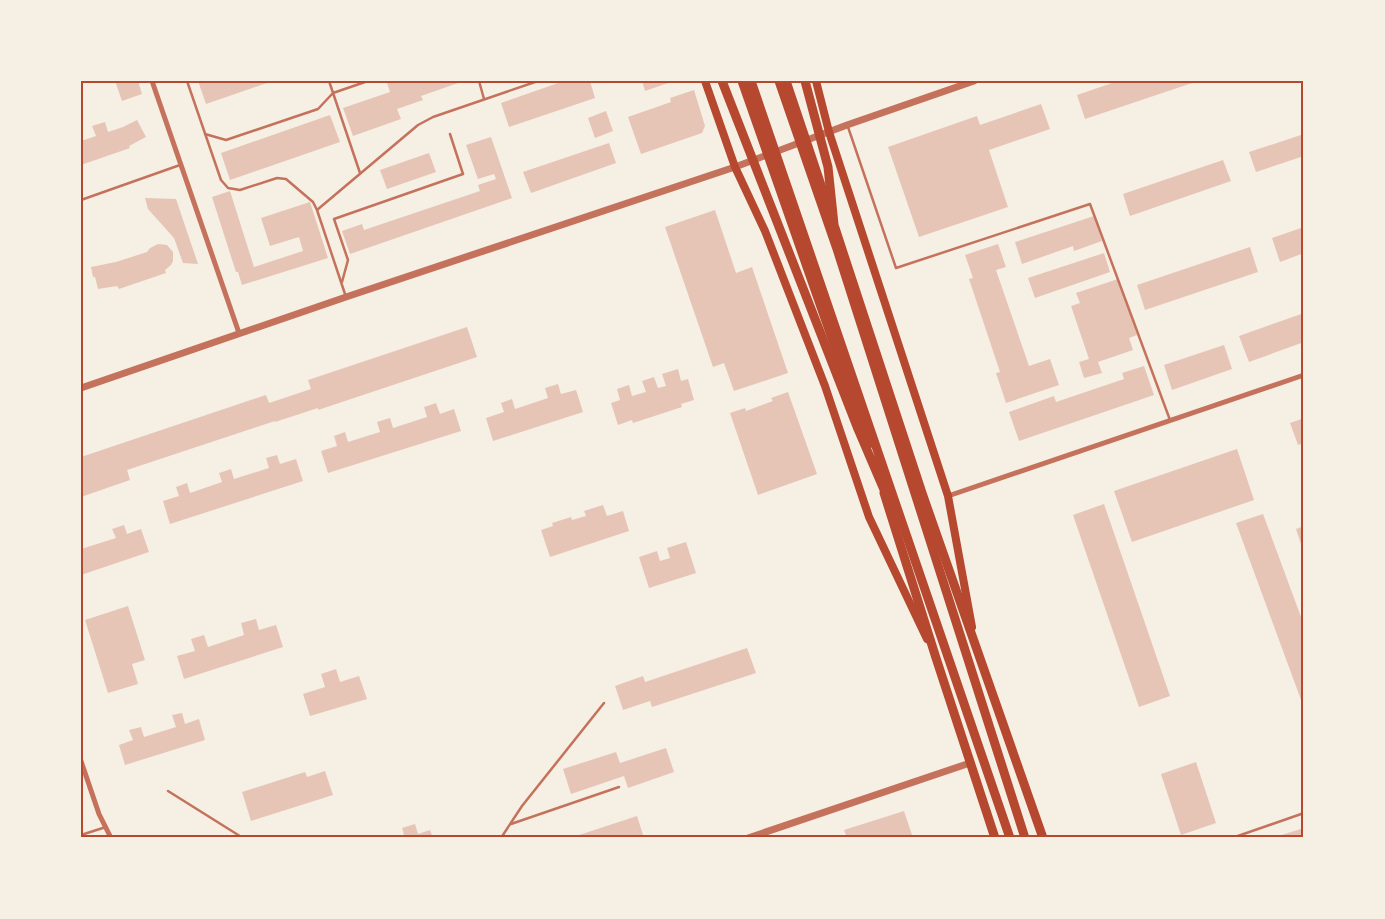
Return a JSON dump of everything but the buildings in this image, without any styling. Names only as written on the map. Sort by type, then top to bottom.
[{"type":"main road","points":[[705,81],[735,167],[765,231],[818,368],[869,517],[936,658]]},
{"type":"main road","points":[[722,81],[858,429],[914,558]]},
{"type":"main road","points":[[742,81],[889,506],[995,838]]},
{"type":"main road","points":[[750,81],[1010,838]]},
{"type":"main road","points":[[779,81],[837,249],[1025,838]]},
{"type":"main road","points":[[786,81],[922,493],[1043,838]]},
{"type":"main road","points":[[805,81],[828,167],[837,249]]},
{"type":"main road","points":[[816,81],[829,132],[948,496],[975,643]]},
{"type":"street","points":[[152,81],[238,333]]},
{"type":"street","points":[[81,388],[238,333],[735,167],[847,125],[974,81]]},
{"type":"street","points":[[948,496],[1304,375]]},
{"type":"street","points":[[81,762],[111,838]]},
{"type":"street","points":[[748,838],[970,763]]},
{"type":"lane","points":[[187,81],[221,180],[228,188],[240,190],[277,178],[286,179],[312,202],[317,210],[346,297]]},
{"type":"lane","points":[[329,81],[360,173]]},
{"type":"lane","points":[[205,134],[226,140],[318,109],[333,93],[368,81]]},
{"type":"lane","points":[[479,81],[484,99]]},
{"type":"lane","points":[[317,210],[418,125],[433,117],[538,81]]},
{"type":"lane","points":[[847,125],[896,268],[1090,204],[1170,420]]},
{"type":"lane","points":[[341,284],[348,260],[334,219],[463,174],[450,134]]},
{"type":"lane","points":[[81,200],[181,165]]},
{"type":"lane","points":[[501,838],[522,806],[604,703]]},
{"type":"lane","points":[[510,824],[619,787]]},
{"type":"lane","points":[[168,791],[242,838]]},
{"type":"lane","points":[[1232,838],[1304,813]]},
{"type":"lane","points":[[81,835],[106,827]]}]
